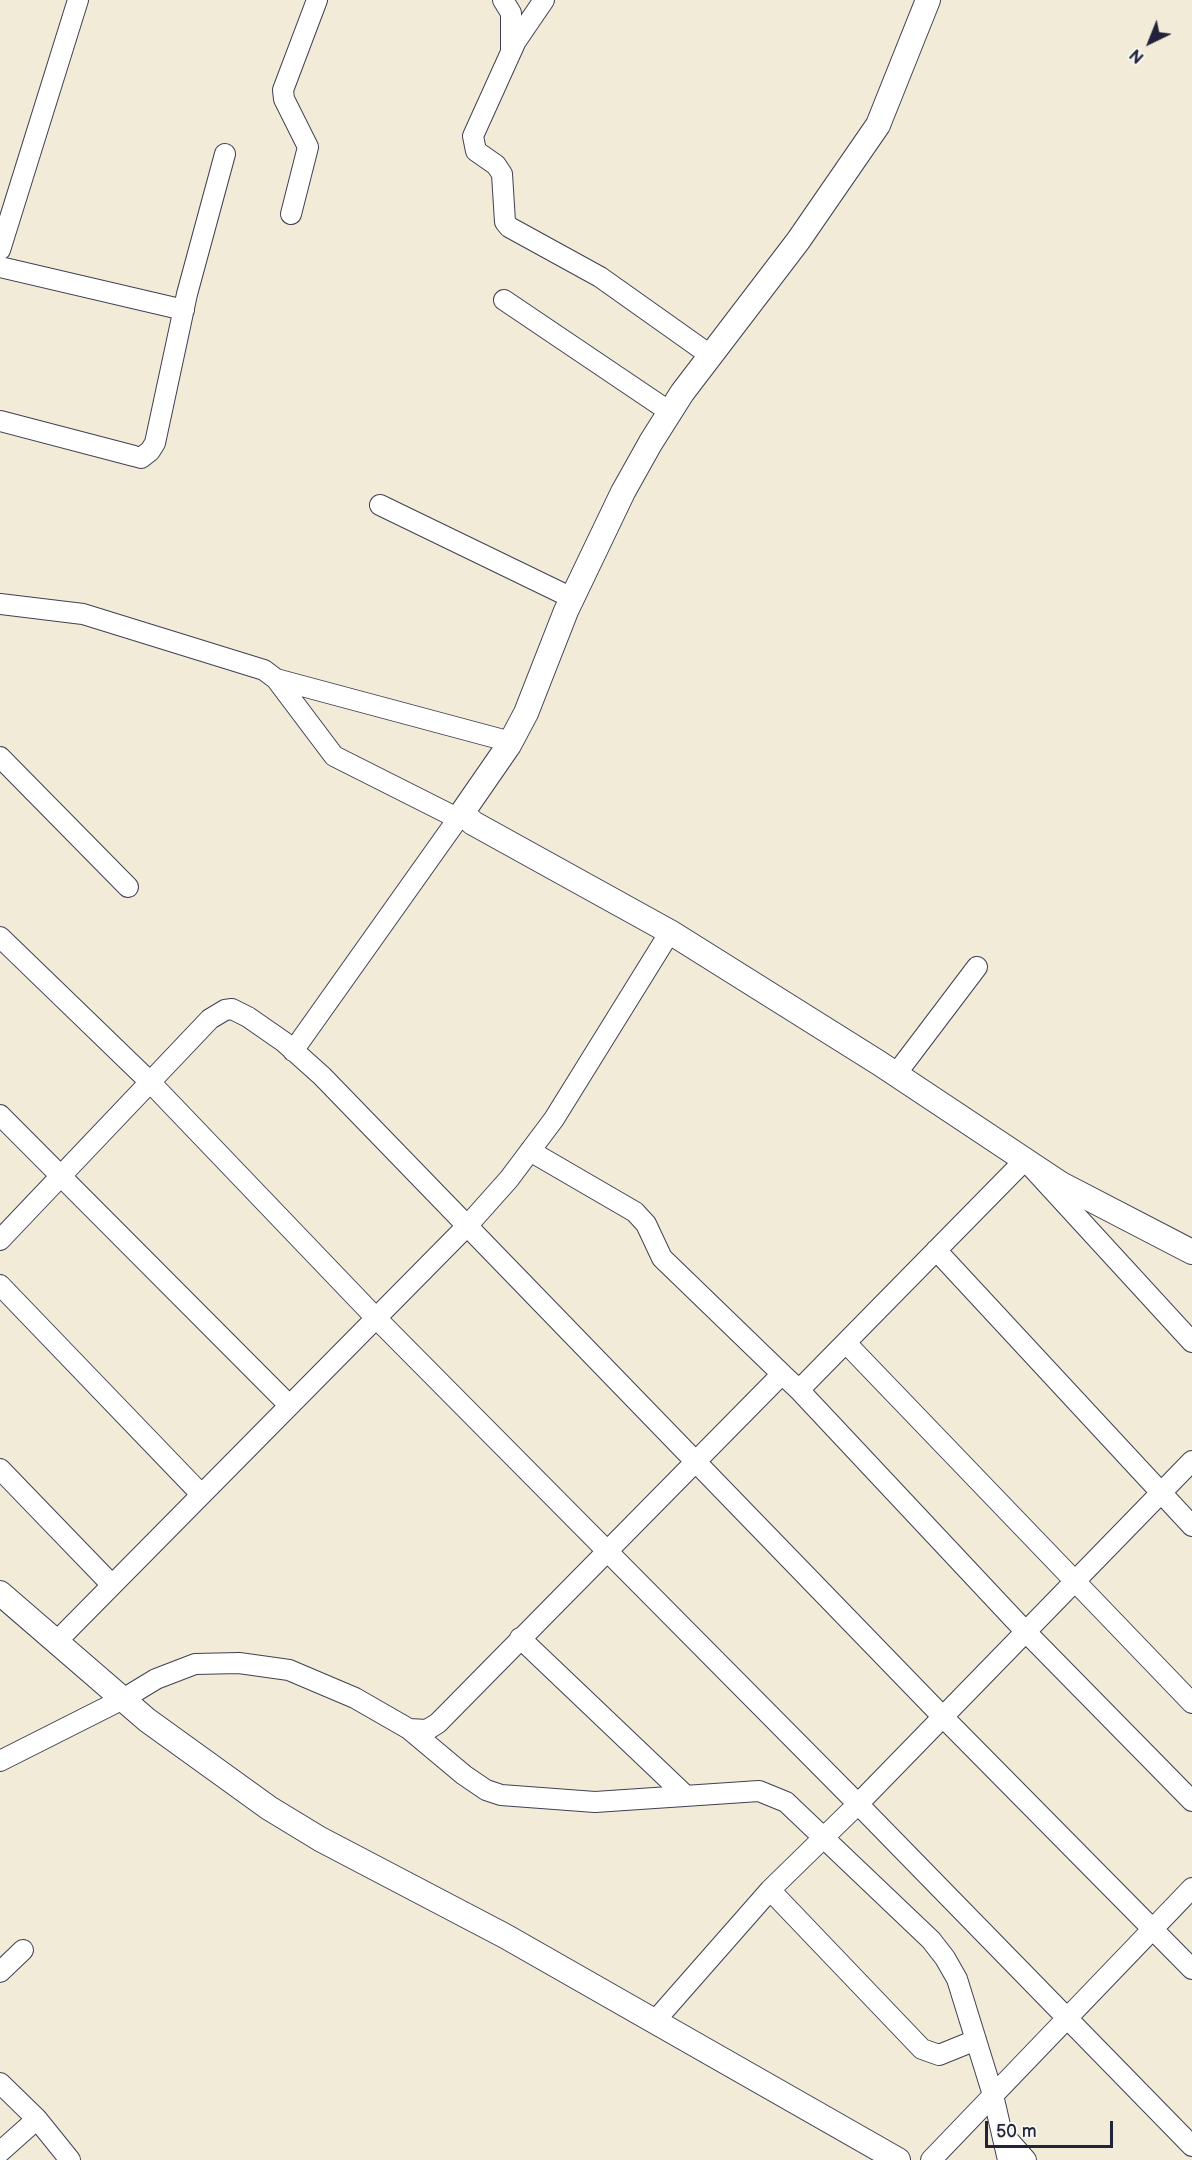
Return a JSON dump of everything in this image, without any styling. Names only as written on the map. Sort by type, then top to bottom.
[{"type":"street","points":[[0,250],[78,0]]},
{"type":"street","points":[[291,214],[308,147],[284,99],[282,90],[317,0]]},
{"type":"street","points":[[503,0],[511,13],[511,52]]},
{"type":"street","points":[[544,0],[511,52],[472,141],[476,151],[496,165],[502,174],[505,222],[509,227],[600,277],[710,355]]},
{"type":"street","points":[[293,1051],[511,742],[526,712],[572,598],[623,492],[670,412],[710,355],[798,241],[878,125],[928,0]]},
{"type":"street","points":[[0,421],[134,456],[146,456],[155,443],[184,310],[225,154]]},
{"type":"street","points":[[0,267],[184,310]]},
{"type":"street","points":[[504,300],[670,412]]},
{"type":"street","points":[[380,505],[572,598]]},
{"type":"street","points":[[1,607],[83,614],[251,664],[276,679],[511,742]]},
{"type":"street","points":[[276,679],[334,756],[460,816],[670,932],[896,1074],[1061,1184],[1192,1252]]},
{"type":"street","points":[[0,757],[128,887]]},
{"type":"street","points":[[56,1642],[468,1225],[554,1119],[670,932]]},
{"type":"street","points":[[0,937],[150,1082],[375,1317],[858,1804],[1192,2146]]},
{"type":"street","points":[[896,1074],[977,967]]},
{"type":"street","points":[[0,1240],[210,1019],[225,1010],[232,1009],[248,1017],[322,1076],[943,1717],[1192,1969]]},
{"type":"street","points":[[0,1115],[289,1405]]},
{"type":"street","points":[[530,1151],[635,1212],[646,1224],[662,1258],[799,1390],[1025,1631],[1192,1801]]},
{"type":"street","points":[[799,1390],[1025,1160]]},
{"type":"street","points":[[1025,1160],[1192,1342]]},
{"type":"street","points":[[936,1250],[1192,1526]]},
{"type":"street","points":[[0,1285],[201,1494]]},
{"type":"street","points":[[846,1343],[1073,1582],[1192,1703]]},
{"type":"street","points":[[409,1729],[427,1730],[438,1723],[782,1374]]},
{"type":"street","points":[[654,2022],[770,1890],[858,1804],[1192,1461]]},
{"type":"street","points":[[0,1469],[112,1585]]},
{"type":"street","points":[[2,1598],[185,1749],[269,1808],[320,1839],[505,1936],[898,2160]]},
{"type":"street","points":[[520,1638],[686,1796]]},
{"type":"street","points":[[0,1761],[123,1699],[156,1678],[195,1664],[238,1663],[289,1670],[355,1698],[409,1729],[464,1775],[486,1790],[501,1796],[595,1802],[759,1791],[773,1795],[786,1802],[825,1837],[931,1940],[945,1958],[957,1979],[993,2095],[1008,2160]]},
{"type":"street","points":[[931,2160],[1192,1888]]},
{"type":"street","points":[[770,1890],[922,2049],[939,2055],[976,2040]]},
{"type":"street","points":[[0,1972],[24,1950]]},
{"type":"street","points":[[0,2083],[37,2119],[70,2160]]},
{"type":"street","points":[[0,2152],[37,2119]]},
{"type":"street","points":[[1002,2133],[1026,2160]]}]
